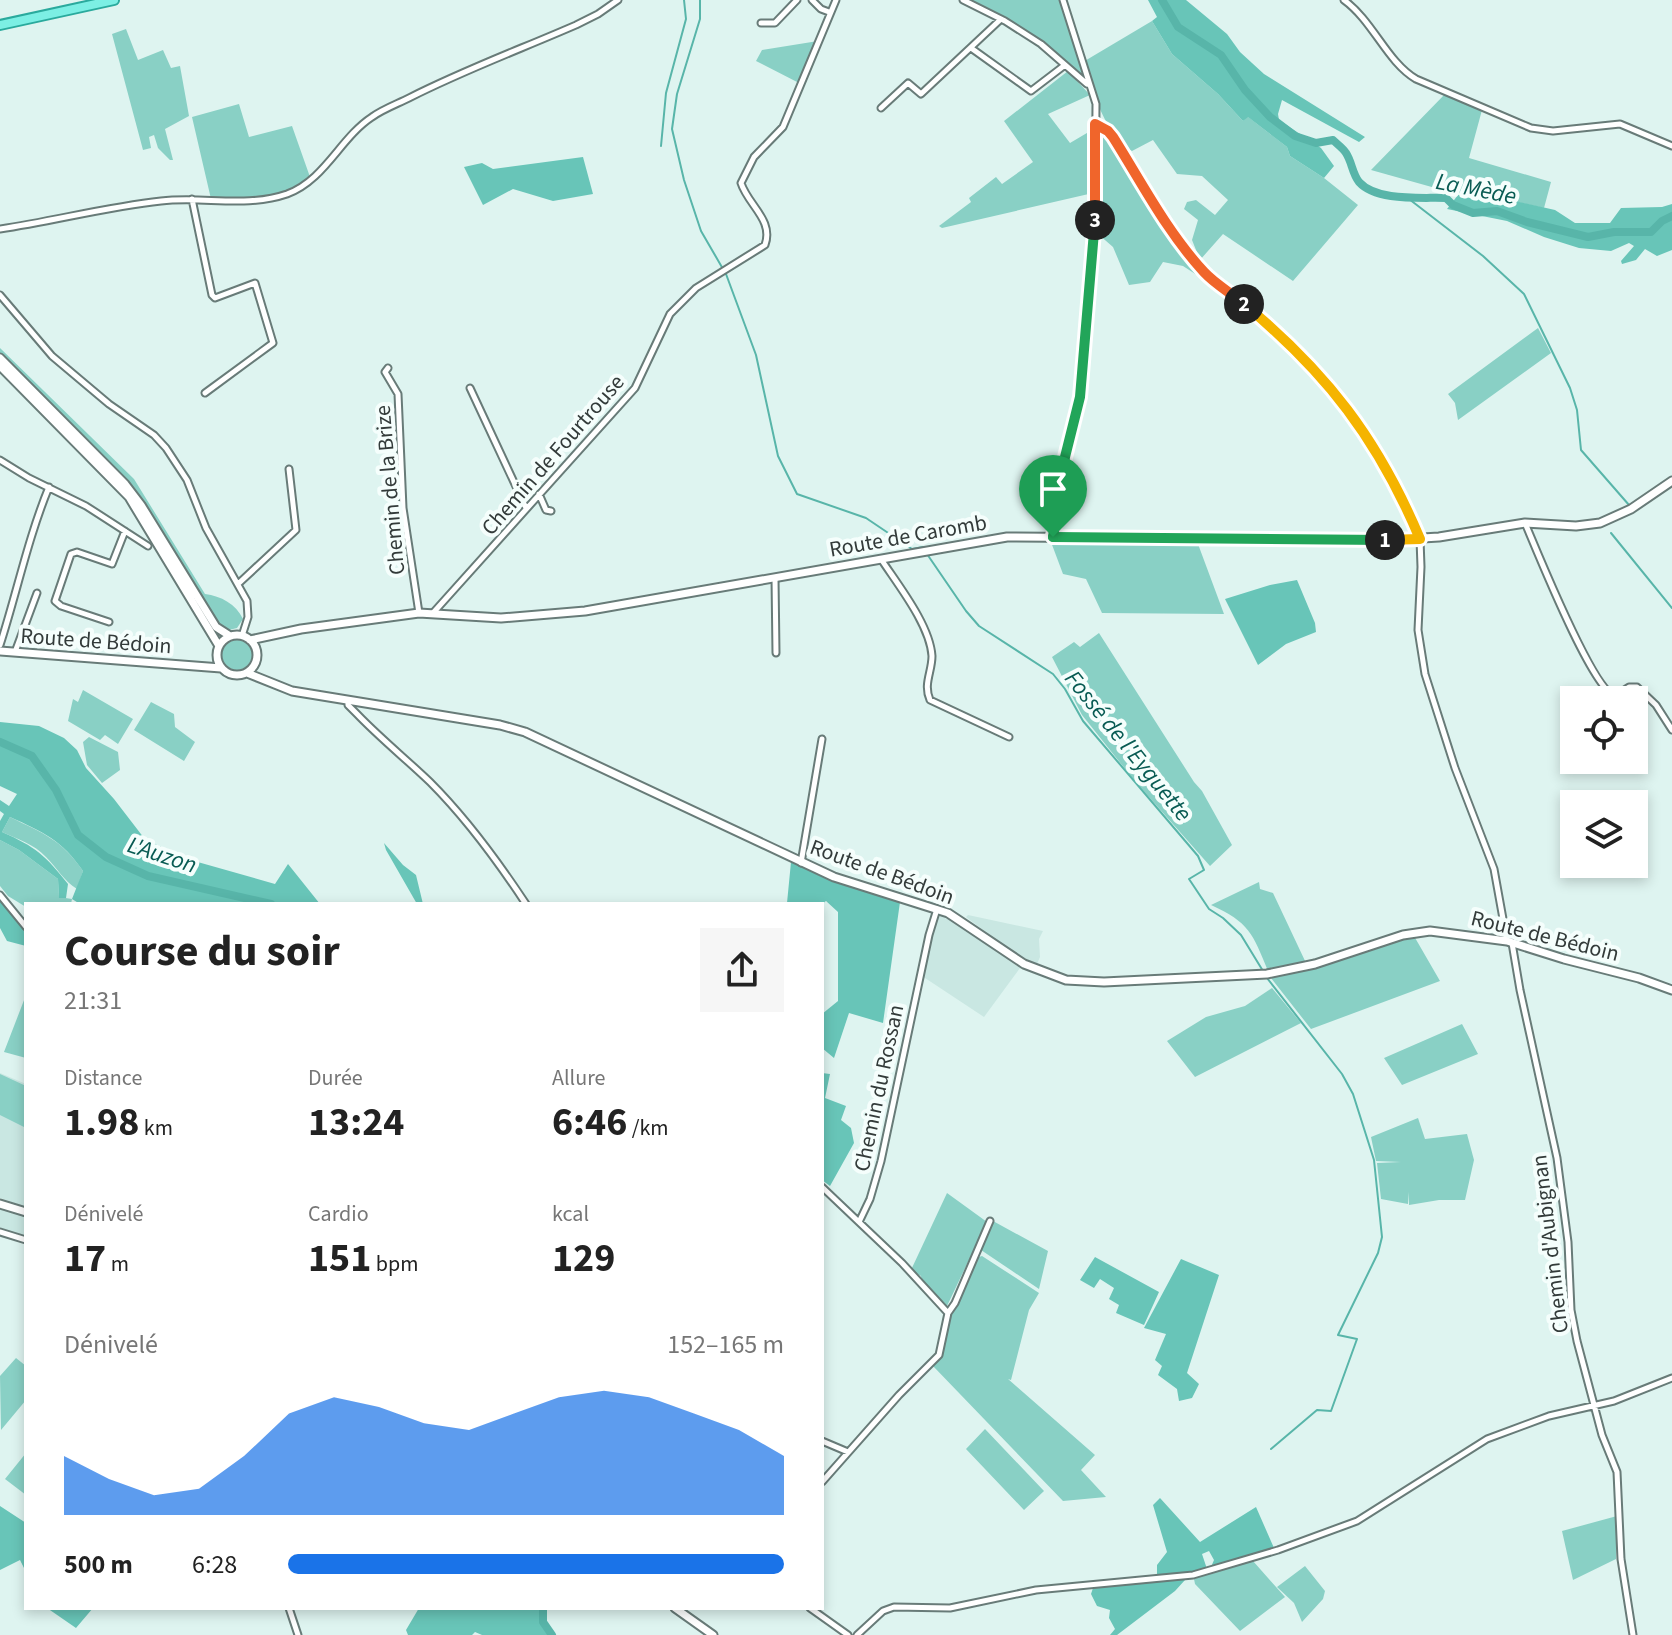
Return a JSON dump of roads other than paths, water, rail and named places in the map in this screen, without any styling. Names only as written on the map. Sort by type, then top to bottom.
[{"type":"main road","points":[[0,25],[114,0]]},
{"type":"main road","points":[[0,358],[125,484],[216,627],[230,636],[246,638],[257,651]]},
{"type":"main road","points":[[0,366],[129,497],[218,650],[221,668],[231,675],[247,673],[255,665],[257,651],[272,638],[286,632]]},
{"type":"main road","name":"Route de Caromb","points":[[246,638],[419,613],[501,618],[566,614],[1007,537],[1420,539],[1525,523],[1576,526],[1600,523],[1631,509],[1672,481]]},
{"type":"main road","points":[[218,650],[230,636]]},
{"type":"main road","name":"Route de Bédoin","points":[[188,666],[207,661],[218,650]]},
{"type":"main road","name":"Route de Bédoin","points":[[0,651],[221,668]]},
{"type":"main road","points":[[255,665],[274,685]]},
{"type":"main road","name":"Route de Bédoin","points":[[247,673],[292,691],[517,729],[801,863],[858,887],[937,909],[957,918],[1037,971],[1066,980],[1088,982],[1276,973],[1315,964],[1403,935],[1430,931],[1510,942],[1672,990]]},
{"type":"main road","points":[[0,1204],[24,1211]]},
{"type":"main road","points":[[678,1610],[711,1634]]},
{"type":"street","points":[[0,229],[97,209],[192,199],[267,200],[294,191],[319,172],[374,115],[438,83],[576,25],[618,0]]},
{"type":"street","points":[[761,23],[775,23],[797,0]]},
{"type":"street","points":[[812,0],[829,12]]},
{"type":"street","name":"Chemin de Fourtrouse","points":[[432,614],[635,388],[670,314],[696,288],[765,245],[768,234],[766,224],[743,192],[741,183],[754,157],[783,127],[836,0]]},
{"type":"street","points":[[963,0],[1001,19],[1048,49],[1088,85]]},
{"type":"street","points":[[1053,537],[1065,457],[1080,397],[1095,233],[1096,104],[1063,0]]},
{"type":"street","points":[[1344,0],[1362,15],[1405,72],[1416,79],[1531,128],[1553,131],[1620,124],[1672,146]]},
{"type":"street","points":[[881,108],[908,83],[921,94],[1001,19]]},
{"type":"street","points":[[971,48],[1031,91],[1065,65]]},
{"type":"street","points":[[1095,124],[1113,137],[1158,212],[1206,275],[1293,347],[1339,397],[1375,448],[1420,539]]},
{"type":"street","points":[[192,199],[212,295],[215,298],[255,283],[273,343],[205,393]]},
{"type":"street","points":[[0,295],[52,356],[109,404],[154,435],[166,448],[187,480],[206,528],[249,608],[246,638]]},
{"type":"street","name":"Chemin de la Brize","points":[[388,368],[385,372],[398,394],[403,508],[419,613]]},
{"type":"street","points":[[470,388],[526,508]]},
{"type":"street","points":[[0,460],[86,506],[148,546]]},
{"type":"street","points":[[238,584],[296,530],[289,469]]},
{"type":"street","points":[[0,645],[17,593],[28,542],[49,487]]},
{"type":"street","points":[[538,494],[546,510],[551,511]]},
{"type":"street","points":[[1525,523],[1584,657],[1606,692],[1615,696],[1629,687],[1637,687],[1656,705],[1672,730]]},
{"type":"street","points":[[109,622],[61,606],[55,601],[71,554],[77,552],[112,564],[125,531]]},
{"type":"street","name":"Chemin d'Aubignan","points":[[1420,539],[1418,630],[1425,674],[1455,768],[1494,869],[1557,1158],[1568,1242],[1571,1310],[1602,1435],[1617,1472],[1620,1552],[1633,1635]]},
{"type":"street","points":[[881,558],[927,638],[932,655],[926,686],[930,700],[1009,737]]},
{"type":"street","points":[[775,578],[776,653]]},
{"type":"street","points":[[15,652],[37,593]]},
{"type":"street","points":[[348,701],[348,705],[429,781],[468,823],[525,902]]},
{"type":"street","points":[[801,863],[822,739]]},
{"type":"street","points":[[0,895],[24,925]]},
{"type":"street","name":"Chemin du Rossan","points":[[824,1189],[859,1222],[870,1199],[881,1161],[937,909]]},
{"type":"street","points":[[824,1480],[939,1355],[948,1313],[990,1221]]},
{"type":"street","points":[[859,1222],[948,1313]]},
{"type":"street","points":[[0,1232],[24,1239]]},
{"type":"street","points":[[857,1635],[872,1618],[894,1607],[950,1608],[1036,1590],[1193,1575],[1278,1550],[1357,1521],[1487,1439],[1549,1416],[1595,1406],[1672,1378]]},
{"type":"street","points":[[824,1442],[848,1452]]},
{"type":"street","points":[[290,1610],[298,1635]]},
{"type":"street","points":[[813,1610],[848,1635]]},
{"type":"waterway","points":[[661,146],[666,93],[686,19],[684,0]]},
{"type":"waterway","name":"Fossé de l'Eyguette","points":[[700,0],[700,19],[677,94],[672,129],[684,180],[701,231],[723,269]]},
{"type":"waterway","name":"La Mède","points":[[1162,0],[1178,27],[1221,55],[1245,90],[1270,117],[1295,136],[1316,143],[1333,140],[1346,153],[1359,182],[1377,193],[1446,198],[1453,205],[1473,213],[1497,211],[1588,237],[1614,232],[1651,232],[1672,216]]},
{"type":"waterway","points":[[1409,199],[1483,256],[1524,294],[1570,388],[1577,410],[1581,450],[1629,505]]},
{"type":"waterway","name":"Fossé de l'Eyguette","points":[[726,274],[756,355],[778,456],[797,494],[866,518],[912,549],[923,547]]},
{"type":"waterway","points":[[1611,533],[1672,608]]},
{"type":"waterway","name":"Fossé de l'Eyguette","points":[[927,554],[979,626],[1053,674],[1083,721],[1198,856],[1204,870],[1189,879],[1209,909],[1241,935],[1263,971]]},
{"type":"waterway","name":"L'Auzon","points":[[0,742],[32,756],[56,790],[78,835],[106,857],[148,876],[262,902]]},
{"type":"waterway","name":"Fossé de l'Eyguette","points":[[1267,978],[1342,1074],[1353,1094],[1374,1160],[1382,1237],[1378,1253],[1338,1335],[1357,1339],[1331,1411],[1317,1410],[1271,1449]]},
{"type":"waterway","name":"L'Auzon","points":[[543,1610],[543,1622],[552,1635]]}]
